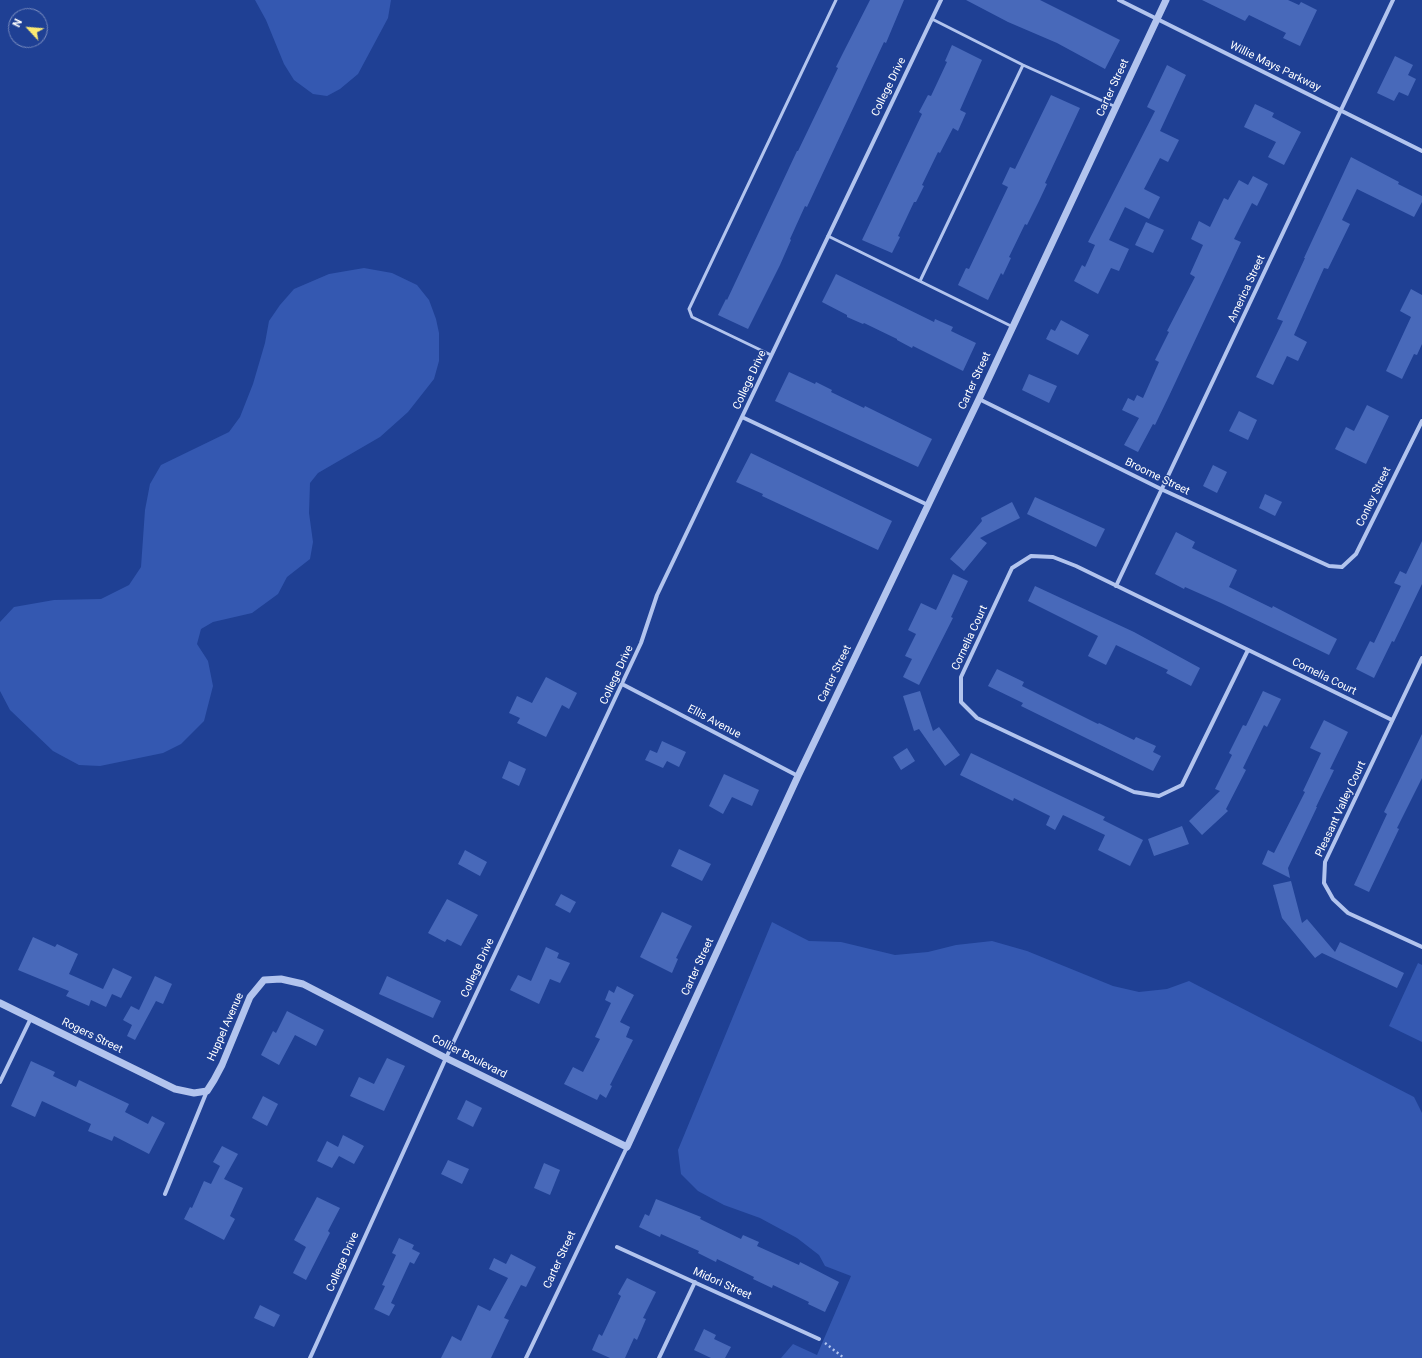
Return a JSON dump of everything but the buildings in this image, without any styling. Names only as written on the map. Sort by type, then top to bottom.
[{"type":"street","name":"College Drive","points":[[310,1358],[446,1058],[641,643],[657,596],[941,0]]},
{"type":"street","name":"Willie Mays Parkway","points":[[1119,0],[1422,151]]},
{"type":"street","name":"Carter Street","points":[[526,1358],[627,1147],[798,776],[979,399],[1166,0]]},
{"type":"street","name":"America Street","points":[[1116,586],[1163,490],[1340,110],[1393,0]]},
{"type":"street","name":"Broome Street","points":[[979,399],[1163,490],[1329,566]]},
{"type":"street","points":[[742,416],[928,505]]},
{"type":"street","name":"Conley Street","points":[[1329,566],[1342,567],[1356,554],[1422,421]]},
{"type":"street","name":"Cornelia Court","points":[[1248,650],[1182,785],[1159,796],[1134,792],[977,718],[960,702],[961,678],[1012,568],[1031,556],[1053,557],[1116,586],[1248,650],[1392,720]]},
{"type":"street","name":"Pleasant Valley Court","points":[[1422,658],[1325,862],[1324,883],[1333,899],[1348,912],[1422,947]]},
{"type":"street","name":"Ellis Avenue","points":[[622,684],[798,776]]},
{"type":"street","name":"Huppel Avenue","points":[[207,1091],[222,1065],[250,997],[264,980],[281,979],[303,984]]},
{"type":"street","name":"Collier Boulevard","points":[[303,984],[446,1058],[627,1147]]},
{"type":"street","name":"Rogers Street","points":[[0,1003],[175,1089],[194,1093],[207,1091]]},
{"type":"street","points":[[0,1082],[31,1018]]},
{"type":"street","points":[[166,1194],[207,1091]]},
{"type":"street","name":"Midori Street","points":[[617,1247],[819,1338]]},
{"type":"street","points":[[659,1358],[695,1282]]},
{"type":"lane","points":[[771,355],[692,317],[689,309],[836,0]]},
{"type":"lane","points":[[932,19],[1023,65],[1116,107]]},
{"type":"lane","points":[[920,281],[1023,65]]},
{"type":"lane","points":[[828,236],[1013,327]]},
{"type":"path","points":[[819,1338],[844,1358]]},
{"type":"shaded area","points":[[255,0],[391,0],[388,18],[358,74],[340,89],[327,96],[313,94],[294,80],[284,64],[266,20]]},
{"type":"shaded area","points":[[364,268],[392,273],[417,285],[429,300],[439,333],[439,361],[434,379],[408,412],[380,437],[318,473],[310,483],[309,513],[313,542],[310,559],[287,577],[278,594],[252,613],[213,622],[201,629],[197,644],[208,661],[213,686],[204,721],[181,744],[163,753],[100,766],[79,765],[53,751],[10,710],[0,691],[0,622],[14,607],[54,600],[101,599],[129,585],[141,567],[145,510],[150,484],[161,465],[229,432],[240,417],[253,384],[265,343],[269,321],[294,289],[329,274]]},
{"type":"shaded area","points":[[772,922],[809,941],[841,942],[895,955],[928,952],[956,945],[992,941],[1027,951],[1113,986],[1139,992],[1167,989],[1189,981],[1414,1097],[1422,1113],[1422,1358],[781,1358],[793,1344],[817,1355],[851,1276],[825,1266],[819,1255],[797,1238],[760,1218],[724,1205],[698,1191],[681,1174],[678,1150]]},
{"type":"shaded area","points":[[1418,963],[1422,965],[1422,1042],[1389,1026]]}]
